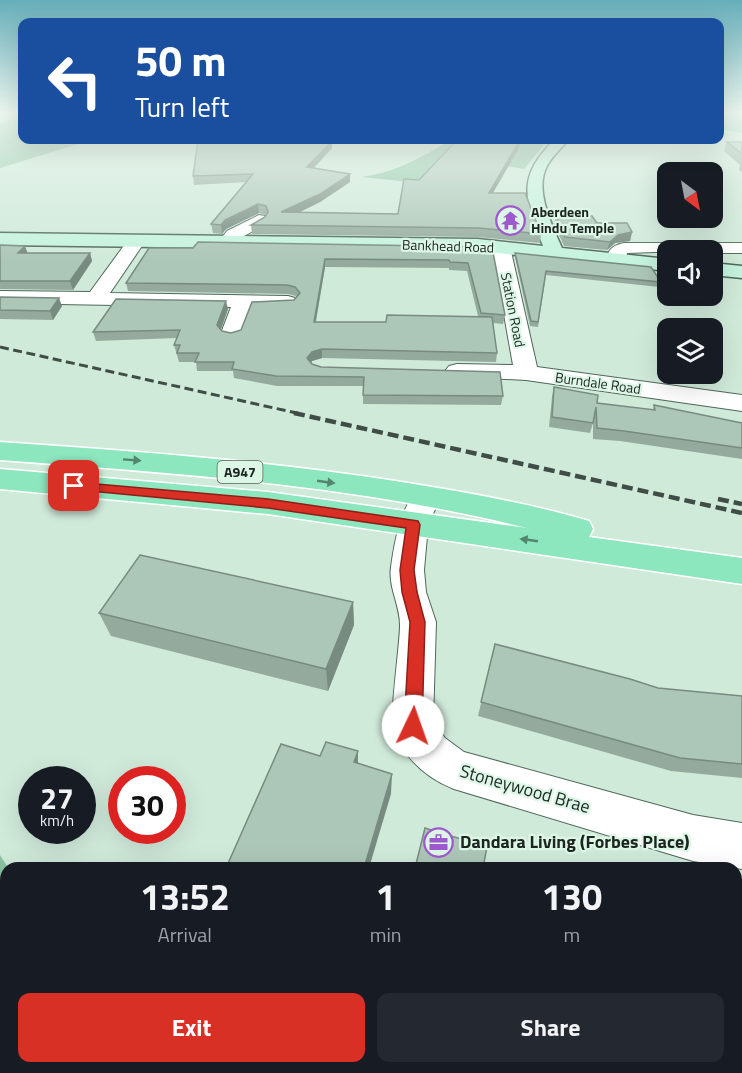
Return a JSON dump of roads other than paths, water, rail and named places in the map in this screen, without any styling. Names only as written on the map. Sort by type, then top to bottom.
[{"type":"main road","name":"A947","points":[[0,451],[149,462],[727,568]]},
{"type":"main road","name":"A947","points":[[0,479],[268,503],[420,510]]},
{"type":"street","points":[[542,161],[535,178],[543,220],[555,253]]},
{"type":"street","points":[[228,241],[233,235],[259,220]]},
{"type":"street","name":"Bankhead Road","points":[[0,239],[501,247],[657,264]]},
{"type":"street","points":[[96,299],[137,240]]},
{"type":"street","name":"Station Road","points":[[501,247],[526,373]]},
{"type":"street","points":[[618,260],[618,250],[624,248],[742,248]]},
{"type":"street","points":[[723,270],[742,272]]},
{"type":"street","points":[[0,297],[288,302]]},
{"type":"street","points":[[232,333],[244,302]]},
{"type":"street","name":"Burndale Road","points":[[435,370],[526,373],[742,403]]},
{"type":"street","name":"Stoneywood Brae","points":[[420,510],[407,570],[409,592],[418,622],[413,726],[430,752],[454,769],[693,838],[742,846]]},
{"type":"railway","points":[[0,347],[301,414]]},
{"type":"railway","points":[[294,413],[742,513]]},
{"type":"railway","points":[[718,499],[742,504]]},
{"type":"place","name":"Aberdeen Hindu Temple","points":[[510,220]]},
{"type":"place","name":"Dandara Living (Forbes Place)","points":[[439,842]]}]
